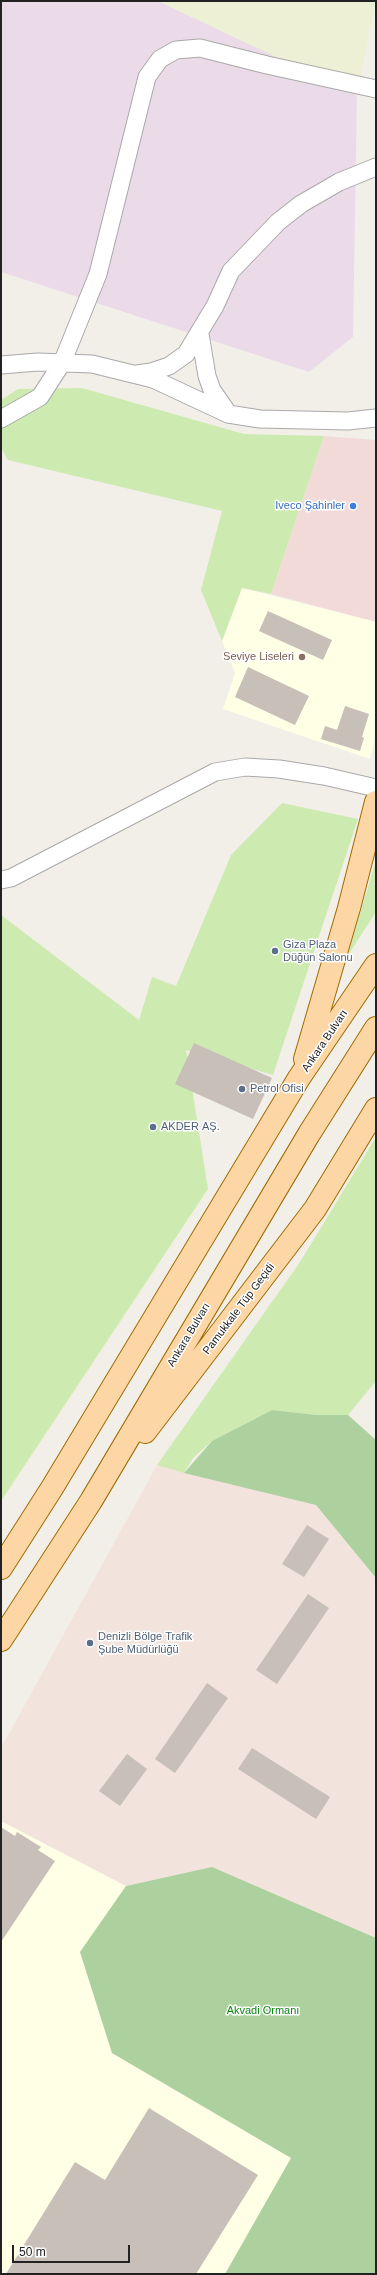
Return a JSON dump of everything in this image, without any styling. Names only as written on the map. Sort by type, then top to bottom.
[{"type":"main road","points":[[299,1078],[349,908],[376,802]]},
{"type":"main road","name":"Ankara Bulvarı","points":[[1,1568],[52,1488],[299,1078],[376,965]]},
{"type":"main road","name":"Ankara Bulvarı","points":[[1,1640],[91,1500],[357,1056],[376,1028]]},
{"type":"main road","points":[[357,1056],[376,1037]]},
{"type":"main road","name":"Pamukkale Tüp Geçidi","points":[[91,1500],[166,1406],[315,1208],[376,1109]]},
{"type":"lane","points":[[1,419],[40,396],[62,363],[98,274],[147,77],[160,59],[176,50],[200,48],[267,65],[376,88]]},
{"type":"lane","points":[[133,374],[151,372],[169,366],[186,354],[200,334],[231,271],[278,222],[301,204],[339,182],[376,167]]},
{"type":"lane","points":[[200,334],[202,357],[212,390],[228,414]]},
{"type":"lane","points":[[1,365],[38,362],[92,364],[153,379],[228,414],[260,419],[348,420],[376,418]]},
{"type":"lane","points":[[1,880],[11,878],[215,772],[245,767],[279,770],[324,776],[376,788]]},
{"type":"shaded area","points":[[1,1],[158,1],[357,95],[353,337],[309,372],[1,272]]},
{"type":"shaded area","points":[[158,1],[376,1],[357,95]]},
{"type":"shaded area","points":[[324,436],[376,440],[376,622],[271,594]]},
{"type":"shaded area","name":"Seviye Liseleri","points":[[242,588],[376,622],[376,733],[370,759],[223,709],[235,673],[222,641]]},
{"type":"shaded area","points":[[157,1465],[316,1505],[376,1578],[376,1938],[212,1867],[126,1886],[1,1821],[1,1748]]},
{"type":"shaded area","points":[[1,1821],[126,1886],[80,1952],[112,2053],[291,2158],[225,2274],[1,2274]]},
{"type":"green space","points":[[82,388],[244,434],[324,436],[271,594],[242,588],[222,641],[201,590],[222,511],[8,460],[1,448],[1,400],[18,389]]},
{"type":"green space","points":[[282,803],[358,819],[273,1075],[186,1050],[208,1189],[1,1501],[1,915],[139,1020],[152,977],[176,986],[231,855]]},
{"type":"green space","points":[[376,860],[376,912],[347,957]]},
{"type":"green space","points":[[376,1137],[376,1381],[348,1415],[317,1415],[272,1410],[212,1441],[193,1458],[184,1473],[157,1465],[300,1262]]},
{"type":"green space","points":[[272,1410],[317,1415],[348,1415],[376,1440],[376,1578],[316,1505],[184,1473],[212,1441]]},
{"type":"green space","name":"Akvadi Ormanı","points":[[212,1867],[376,1938],[376,2274],[225,2274],[291,2158],[112,2053],[80,1952],[126,1886]]},
{"type":"building","points":[[268,611],[332,640],[323,660],[259,631]]},
{"type":"building","points":[[248,667],[309,696],[295,725],[235,697]]},
{"type":"building","points":[[345,706],[369,714],[362,737],[364,738],[360,751],[321,739],[325,726],[337,730]]},
{"type":"building","points":[[194,1043],[272,1078],[253,1119],[175,1084]]},
{"type":"building","points":[[307,1525],[329,1539],[304,1577],[282,1564]]},
{"type":"building","points":[[308,1594],[329,1608],[277,1684],[256,1670]]},
{"type":"building","points":[[207,1683],[228,1698],[175,1773],[155,1759]]},
{"type":"building","points":[[252,1748],[330,1797],[316,1819],[238,1769]]},
{"type":"building","points":[[127,1754],[147,1769],[120,1806],[99,1791]]},
{"type":"building","points":[[1,1827],[15,1836],[17,1832],[41,1847],[38,1850],[55,1861],[1,1942]]},
{"type":"building","points":[[149,2108],[258,2175],[196,2274],[6,2274],[75,2162],[105,2180]]},
{"type":"place","name":"Iveco Şahinler","points":[[353,506]]},
{"type":"place","name":"Seviye Liseleri","points":[[302,657]]},
{"type":"place","name":"Giza Plaza Düğün Salonu","points":[[275,951]]},
{"type":"place","name":"Petrol Ofisi","points":[[242,1089]]},
{"type":"place","name":"AKDER AŞ.","points":[[153,1127]]},
{"type":"place","name":"Denizli Bölge Trafik Şube Müdürlüğü","points":[[90,1643]]}]
